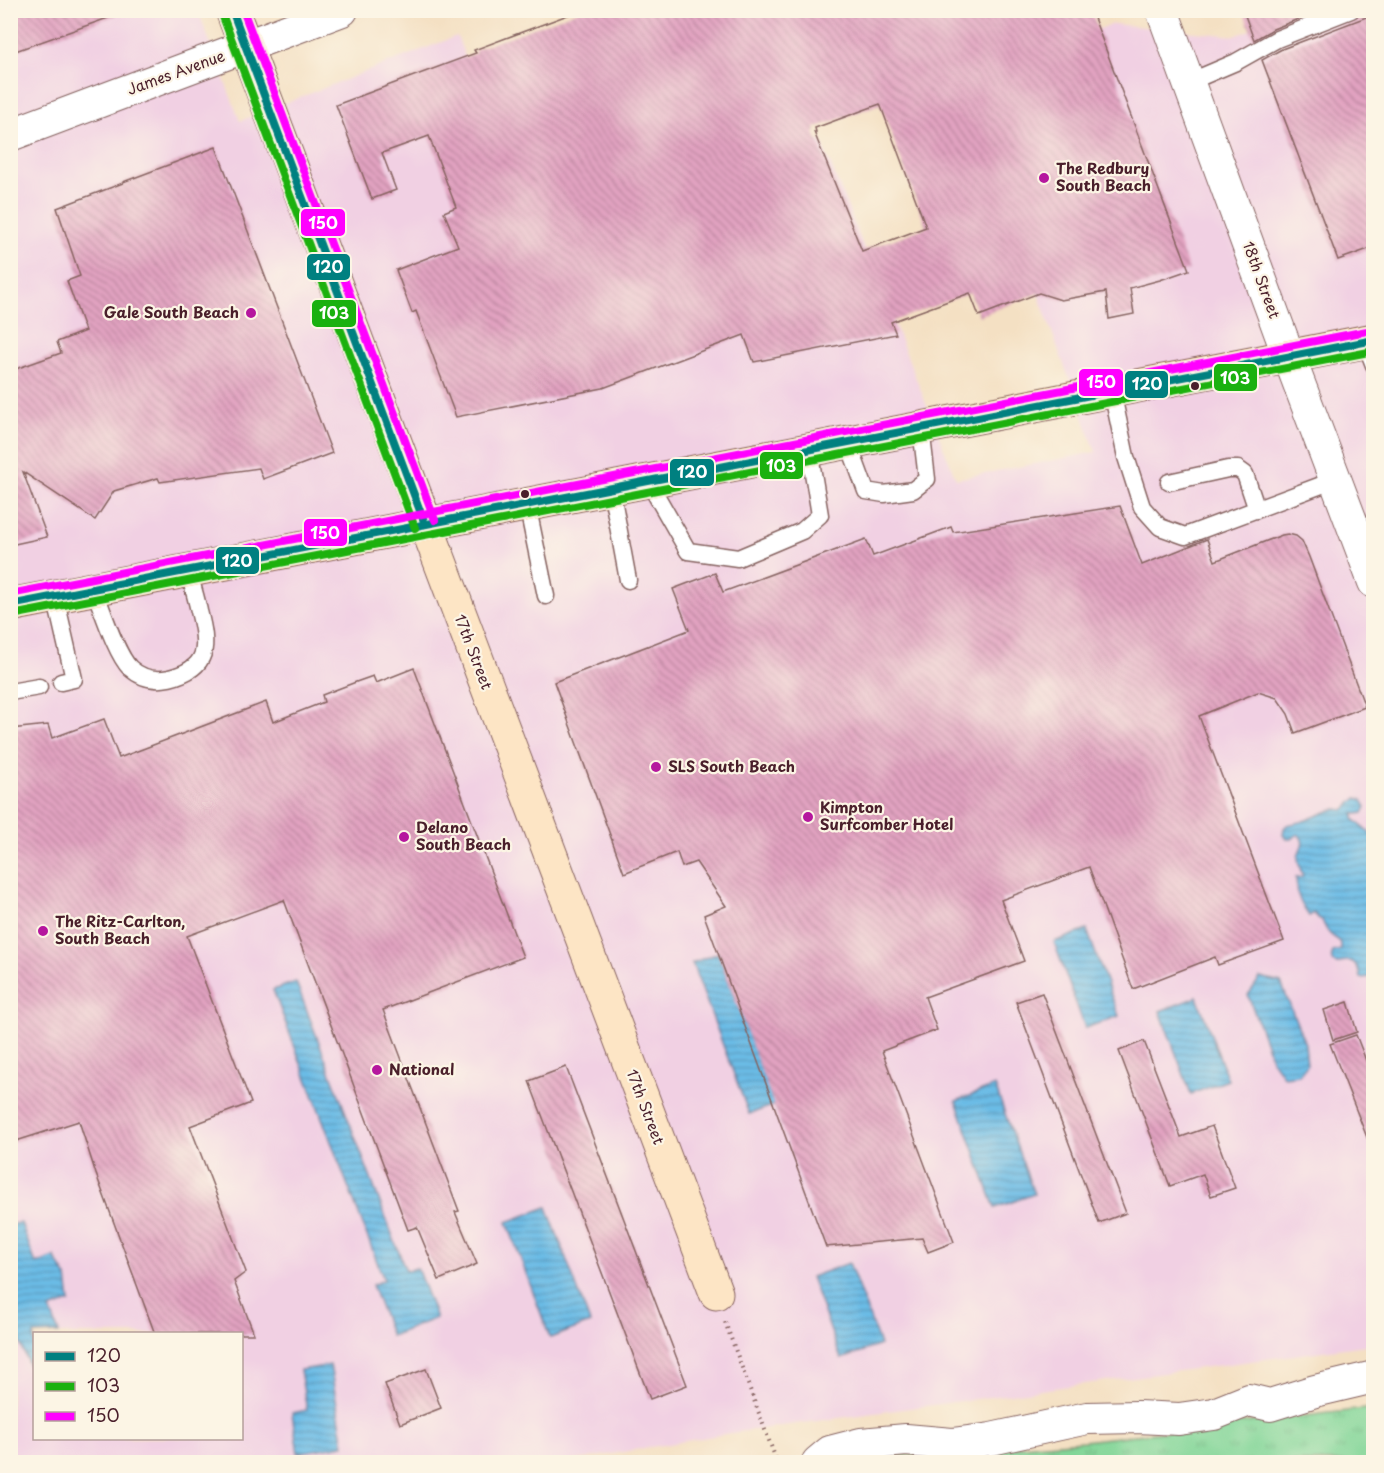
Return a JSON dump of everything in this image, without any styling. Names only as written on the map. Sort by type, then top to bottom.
[{"type":"main road","points":[[10,605],[1289,357],[1371,349]]},
{"type":"street","name":"17th Street","points":[[232,10],[716,1293]]},
{"type":"street","name":"James Avenue","points":[[10,135],[342,10]]},
{"type":"street","name":"18th Street","points":[[1162,10],[1374,582]]},
{"type":"street","points":[[818,1462],[830,1452],[861,1444],[906,1440],[952,1443],[982,1440],[1087,1418],[1179,1419],[1214,1414],[1249,1400],[1270,1405],[1315,1391],[1374,1377]]},
{"type":"lane","points":[[1189,82],[1236,62],[1277,39],[1351,10]]},
{"type":"lane","points":[[1112,391],[1126,457],[1142,507],[1160,527],[1185,536],[1335,480]]},
{"type":"lane","points":[[848,442],[866,492],[884,495],[913,490],[927,479],[921,428]]},
{"type":"lane","points":[[648,481],[688,551],[738,558],[802,531],[820,515],[809,449]]},
{"type":"lane","points":[[1169,482],[1228,469],[1238,469],[1245,474],[1257,510]]},
{"type":"lane","points":[[611,488],[628,580]]},
{"type":"lane","points":[[527,504],[546,596]]},
{"type":"lane","points":[[94,588],[119,653],[142,677],[165,679],[181,675],[193,668],[202,657],[205,648],[204,630],[189,570]]},
{"type":"lane","points":[[55,596],[74,679],[62,682]]},
{"type":"lane","points":[[10,692],[39,687]]},
{"type":"path","points":[[731,1339],[777,1462]]},
{"type":"shaded area","points":[[11,11],[198,11],[240,121],[457,36],[535,236],[691,190],[821,140],[956,479],[1096,452],[960,81],[1113,24],[1235,36],[1298,11],[1373,11],[1373,1344],[731,1433],[566,1462],[11,1462]]},
{"type":"green space","points":[[1373,1408],[1373,1462],[859,1462],[872,1458],[1083,1441]]},
{"type":"water","points":[[1357,798],[1362,800],[1366,807],[1363,813],[1354,813],[1354,819],[1369,832],[1373,839],[1374,980],[1370,977],[1360,978],[1355,963],[1345,961],[1337,964],[1332,960],[1333,952],[1341,950],[1340,942],[1314,913],[1309,916],[1298,894],[1296,878],[1303,877],[1298,857],[1302,846],[1301,837],[1298,834],[1292,839],[1287,839],[1283,835],[1287,825],[1336,809],[1344,810]]},
{"type":"water","points":[[1087,930],[1119,1016],[1085,1028],[1054,942]]},
{"type":"water","points":[[718,953],[775,1105],[749,1114],[692,963]]},
{"type":"water","points":[[1260,978],[1281,983],[1305,1044],[1307,1065],[1299,1075],[1284,1077],[1272,1060],[1248,995]]},
{"type":"water","points":[[296,982],[406,1271],[417,1268],[436,1318],[391,1336],[372,1285],[384,1280],[273,990]]},
{"type":"water","points":[[1197,997],[1228,1080],[1191,1094],[1160,1011]]},
{"type":"water","points":[[995,1086],[1034,1194],[995,1208],[956,1101]]},
{"type":"water","points":[[547,1207],[590,1323],[550,1338],[507,1222]]},
{"type":"water","points":[[21,1223],[36,1264],[54,1257],[67,1277],[70,1302],[50,1309],[59,1332],[33,1332],[33,1365],[29,1366],[14,1326],[11,1326],[11,1224]]},
{"type":"water","points":[[849,1263],[880,1345],[841,1359],[811,1277]]},
{"type":"water","points":[[330,1365],[344,1445],[298,1453],[292,1413],[307,1410],[300,1370]]},
{"type":"building","points":[[10,10],[118,10],[119,14],[10,53]]},
{"type":"building","points":[[581,10],[1091,10],[1189,270],[1130,288],[1134,314],[1109,319],[1106,292],[1061,300],[1039,293],[979,316],[970,293],[891,322],[896,334],[754,362],[744,335],[603,388],[456,417],[416,311],[412,313],[396,270],[458,246],[444,212],[456,207],[429,136],[382,153],[396,190],[372,199],[336,105],[476,53],[474,50]],"holes":[[[880,104],[926,227],[862,251],[814,132],[816,132],[815,128]]]},
{"type":"building","points":[[1243,10],[1321,10],[1273,29],[1254,40]]},
{"type":"building","points":[[1374,14],[1374,247],[1338,260],[1262,60],[1282,49]]},
{"type":"building","points":[[216,147],[332,453],[263,479],[259,468],[160,482],[158,478],[114,491],[95,520],[23,472],[47,537],[10,545],[10,371],[61,353],[57,342],[85,331],[67,281],[80,276],[57,208]]},
{"type":"building","points":[[1120,506],[1142,565],[1207,539],[1215,561],[1288,534],[1302,541],[1309,557],[1365,707],[1295,733],[1288,714],[1277,698],[1258,692],[1199,716],[1284,941],[1218,965],[1215,957],[1133,989],[1089,867],[1001,900],[1024,961],[925,997],[937,1030],[882,1051],[954,1242],[928,1252],[922,1238],[826,1247],[704,915],[726,906],[696,862],[682,867],[677,852],[624,873],[554,682],[689,630],[673,589],[715,573],[723,592],[866,539],[873,556],[951,527],[953,532]]},
{"type":"building","points":[[414,668],[523,957],[383,1010],[459,1211],[455,1212],[477,1264],[439,1280],[417,1227],[408,1230],[284,900],[187,936],[251,1103],[190,1126],[246,1272],[234,1281],[254,1334],[154,1332],[79,1121],[10,1143],[10,729],[48,725],[52,738],[104,719],[119,758],[266,702],[273,722],[324,702],[322,695],[373,676],[376,683]]},
{"type":"building","points":[[1042,993],[1126,1213],[1099,1223],[1016,1002]]},
{"type":"building","points":[[1348,1002],[1357,1032],[1333,1040],[1324,1010]]},
{"type":"building","points":[[1356,1035],[1374,1081],[1374,1150],[1372,1150],[1330,1044]]},
{"type":"building","points":[[1144,1041],[1181,1137],[1212,1126],[1235,1188],[1211,1196],[1203,1174],[1170,1186],[1119,1051]]},
{"type":"building","points":[[566,1067],[687,1385],[650,1399],[529,1081]]},
{"type":"building","points":[[426,1369],[441,1408],[400,1424],[385,1384]]},
{"type":"transit line","name":"120","points":[[232,10],[425,524]]},
{"type":"transit line","name":"150","points":[[243,10],[435,520]]},
{"type":"transit line","name":"103","points":[[222,14],[415,528]]},
{"type":"transit line","name":"150","points":[[10,594],[1372,330]]},
{"type":"transit line","name":"120","points":[[10,605],[1374,340]]},
{"type":"transit line","name":"103","points":[[12,615],[1374,351]]},
{"type":"place","name":"The Redbury South Beach","points":[[1044,178]]},
{"type":"place","name":"Gale South Beach","points":[[251,313]]},
{"type":"place","name":"SLS South Beach","points":[[656,767]]},
{"type":"place","name":"Kimpton Surfcomber Hotel","points":[[808,817]]},
{"type":"place","name":"Delano South Beach","points":[[404,837]]},
{"type":"place","name":"The Ritz-Carlton, South Beach","points":[[43,931]]},
{"type":"place","name":"National","points":[[377,1070]]}]
